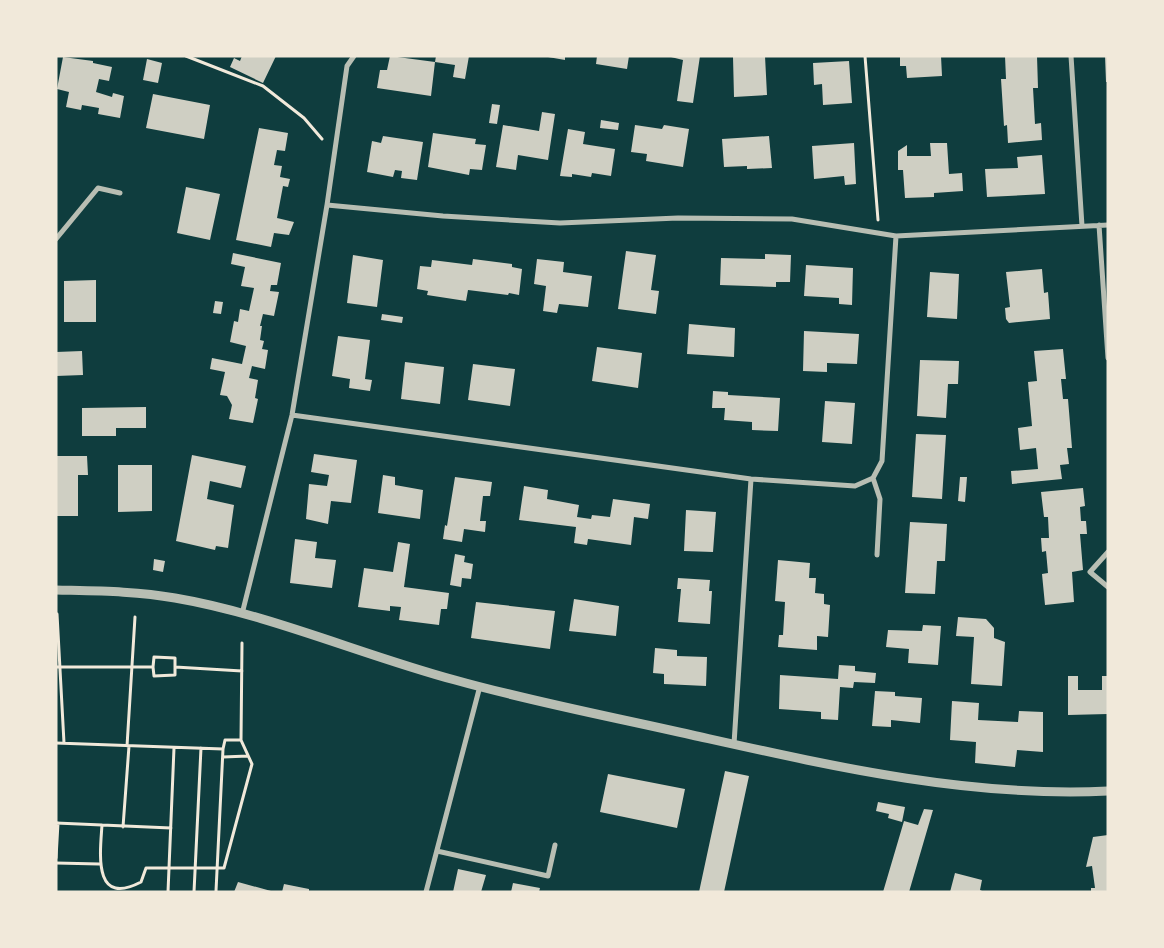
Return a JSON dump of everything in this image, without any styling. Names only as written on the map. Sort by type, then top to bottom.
[{"type":"street","points":[[242,614],[292,415],[327,205],[347,66],[354,56]]},
{"type":"street","points":[[1071,56],[1082,226]]},
{"type":"street","points":[[56,239],[98,188],[120,193]]},
{"type":"street","points":[[327,205],[443,216],[560,223],[678,218],[792,219],[896,236],[1108,225]]},
{"type":"street","points":[[1100,226],[1108,358]]},
{"type":"street","points":[[292,415],[751,479],[855,486],[873,478],[882,461],[896,236]]},
{"type":"street","points":[[873,478],[880,499],[877,555]]},
{"type":"street","points":[[734,744],[751,479]]},
{"type":"street","points":[[1108,552],[1090,572],[1108,587]]},
{"type":"street","points":[[56,590],[114,591],[175,598],[242,614],[480,686],[734,744],[885,774],[979,787],[1055,794],[1108,791]]},
{"type":"street","points":[[426,892],[480,686]]},
{"type":"street","points":[[437,851],[548,876],[555,845]]},
{"type":"path","points":[[186,56],[263,86],[304,118],[334,156]]},
{"type":"path","points":[[865,56],[879,233]]},
{"type":"path","points":[[57,614],[58,667],[64,743]]},
{"type":"path","points":[[123,827],[135,617]]},
{"type":"path","points":[[102,825],[99,864],[102,877],[112,886],[121,889],[141,882],[146,868],[224,868],[252,764],[241,740],[242,643]]},
{"type":"path","points":[[154,657],[176,658],[175,675],[154,676],[153,667],[154,657]]},
{"type":"path","points":[[58,667],[153,667]]},
{"type":"path","points":[[175,667],[242,671]]},
{"type":"path","points":[[216,891],[219,868],[223,750],[225,740],[241,740]]},
{"type":"path","points":[[56,743],[223,750]]},
{"type":"path","points":[[168,892],[174,748]]},
{"type":"path","points":[[194,892],[201,748]]},
{"type":"path","points":[[223,757],[248,756]]},
{"type":"path","points":[[56,858],[57,823],[171,828]]},
{"type":"path","points":[[56,862],[99,864]]},
{"type":"building","points":[[242,56],[276,56],[263,83],[230,67],[234,58],[240,61]]},
{"type":"building","points":[[390,56],[435,62],[431,96],[377,88],[380,70],[387,70]]},
{"type":"building","points":[[436,56],[469,56],[465,79],[453,77],[455,65],[435,62]]},
{"type":"building","points":[[565,56],[565,60],[548,57]]},
{"type":"building","points":[[597,56],[629,56],[627,69],[596,64]]},
{"type":"building","points":[[667,56],[700,56],[693,103],[677,101],[683,60]]},
{"type":"building","points":[[765,56],[767,95],[734,97],[733,57]]},
{"type":"building","points":[[900,56],[941,56],[942,76],[907,78],[906,66],[900,66]]},
{"type":"building","points":[[1005,56],[1037,56],[1038,88],[1033,88],[1035,124],[1041,123],[1042,140],[1008,143],[1007,125],[1004,126],[1001,79],[1006,79]]},
{"type":"building","points":[[1105,56],[1108,56],[1108,82],[1106,82]]},
{"type":"building","points":[[63,57],[93,61],[93,63],[112,67],[109,81],[99,79],[96,92],[112,97],[113,93],[124,96],[120,118],[98,114],[99,108],[82,105],[81,110],[66,107],[69,92],[57,89]]},
{"type":"building","points":[[147,59],[162,63],[158,83],[143,80]]},
{"type":"building","points":[[849,61],[852,103],[823,105],[822,84],[814,85],[813,63]]},
{"type":"building","points":[[153,94],[210,105],[204,139],[146,128]]},
{"type":"building","points":[[492,104],[500,105],[497,124],[489,123]]},
{"type":"building","points":[[542,112],[555,114],[548,160],[518,155],[516,170],[496,167],[503,125],[539,131]]},
{"type":"building","points":[[601,120],[619,123],[618,130],[600,128]]},
{"type":"building","points":[[635,125],[662,129],[664,125],[689,129],[683,167],[646,161],[647,154],[631,152]]},
{"type":"building","points":[[259,128],[288,133],[285,151],[277,150],[274,165],[282,166],[280,177],[290,179],[288,187],[283,186],[277,218],[294,222],[289,235],[274,233],[271,247],[236,240]]},
{"type":"building","points":[[568,129],[585,132],[583,144],[615,149],[611,176],[592,173],[591,177],[572,174],[572,177],[560,176]]},
{"type":"building","points":[[433,133],[476,139],[475,144],[486,145],[482,170],[470,169],[469,175],[428,167]]},
{"type":"building","points":[[383,136],[423,142],[417,180],[401,178],[402,171],[395,170],[393,177],[367,172],[372,141],[381,143]]},
{"type":"building","points":[[769,136],[772,168],[747,169],[747,166],[724,167],[722,139]]},
{"type":"building","points":[[854,143],[856,184],[845,185],[844,176],[814,179],[812,146]]},
{"type":"building","points":[[930,143],[947,143],[949,174],[962,173],[963,191],[934,193],[934,197],[905,198],[903,170],[898,170],[898,151],[907,145],[907,156],[931,156]]},
{"type":"building","points":[[1042,155],[1045,194],[987,197],[985,169],[1018,168],[1017,157]]},
{"type":"building","points":[[186,187],[220,194],[210,240],[177,233]]},
{"type":"building","points":[[626,251],[656,255],[651,290],[659,291],[656,314],[618,309]]},
{"type":"building","points":[[233,253],[281,263],[277,285],[271,285],[270,291],[279,292],[274,316],[263,314],[260,326],[262,326],[260,340],[264,341],[262,349],[268,350],[265,369],[252,366],[249,378],[258,380],[255,398],[258,399],[253,423],[229,419],[232,405],[227,396],[220,395],[225,372],[210,369],[212,358],[242,364],[246,346],[230,342],[234,321],[238,322],[240,309],[249,311],[254,288],[241,286],[245,267],[231,264]]},
{"type":"building","points":[[765,254],[791,255],[790,282],[776,282],[776,287],[720,285],[721,258],[765,259]]},
{"type":"building","points":[[353,255],[383,260],[377,307],[347,303]]},
{"type":"building","points":[[473,259],[512,264],[512,267],[522,269],[519,295],[468,290],[466,301],[427,295],[428,291],[417,289],[420,266],[431,267],[432,260],[472,265]]},
{"type":"building","points":[[537,259],[564,262],[563,272],[592,276],[588,307],[559,304],[557,313],[543,311],[546,286],[534,284]]},
{"type":"building","points":[[806,265],[853,268],[852,305],[839,304],[839,298],[804,296]]},
{"type":"building","points":[[1042,269],[1044,293],[1048,292],[1050,319],[1009,323],[1006,319],[1005,308],[1010,307],[1006,272]]},
{"type":"building","points":[[930,272],[959,274],[957,319],[927,317]]},
{"type":"building","points":[[96,280],[96,322],[64,322],[64,281]]},
{"type":"building","points":[[215,301],[223,302],[221,314],[213,313]]},
{"type":"building","points":[[382,314],[403,317],[402,323],[381,320]]},
{"type":"building","points":[[689,324],[735,328],[734,357],[687,354]]},
{"type":"building","points":[[804,331],[859,334],[857,364],[827,363],[827,372],[803,371]]},
{"type":"building","points":[[338,336],[370,340],[365,379],[372,380],[370,391],[349,388],[350,379],[332,376]]},
{"type":"building","points":[[597,347],[642,353],[638,388],[592,381]]},
{"type":"building","points":[[1063,349],[1066,379],[1061,379],[1063,399],[1068,399],[1072,448],[1067,448],[1069,464],[1060,465],[1062,479],[1012,484],[1011,471],[1038,469],[1036,448],[1020,450],[1018,428],[1032,426],[1028,382],[1037,381],[1034,351]]},
{"type":"building","points":[[82,351],[83,375],[56,376],[56,352]]},
{"type":"building","points":[[920,360],[959,361],[958,384],[948,384],[946,418],[917,416]]},
{"type":"building","points":[[405,362],[444,367],[440,404],[401,399]]},
{"type":"building","points":[[473,364],[515,369],[510,406],[468,400]]},
{"type":"building","points":[[713,391],[728,392],[728,395],[780,398],[778,431],[752,430],[752,422],[724,420],[725,408],[712,408]]},
{"type":"building","points":[[825,401],[855,403],[852,444],[822,442]]},
{"type":"building","points":[[146,407],[146,428],[116,428],[116,436],[82,436],[82,408]]},
{"type":"building","points":[[916,434],[946,435],[942,499],[912,497]]},
{"type":"building","points":[[314,454],[357,460],[351,503],[331,501],[328,524],[306,519],[309,484],[327,486],[329,475],[311,472]]},
{"type":"building","points":[[192,455],[246,466],[241,488],[210,481],[207,499],[234,505],[228,548],[216,546],[215,550],[176,541]]},
{"type":"building","points":[[56,456],[87,456],[88,475],[78,475],[78,516],[56,516]]},
{"type":"building","points":[[118,465],[152,465],[152,511],[118,512]]},
{"type":"building","points":[[383,475],[395,477],[395,485],[423,490],[420,519],[378,513]]},
{"type":"building","points":[[455,477],[492,482],[490,496],[483,496],[480,521],[486,521],[485,532],[464,529],[462,542],[443,539]]},
{"type":"building","points":[[960,477],[967,477],[965,502],[958,501]]},
{"type":"building","points":[[524,486],[548,490],[547,499],[579,505],[577,517],[591,519],[592,515],[610,517],[613,499],[650,504],[648,519],[634,517],[631,545],[588,539],[587,545],[574,543],[576,527],[519,520]]},
{"type":"building","points":[[1083,488],[1085,506],[1080,507],[1081,521],[1086,521],[1087,534],[1080,534],[1083,570],[1072,572],[1074,602],[1045,605],[1042,574],[1048,573],[1046,551],[1042,552],[1041,538],[1049,538],[1048,517],[1044,517],[1041,492]]},
{"type":"building","points":[[686,510],[716,512],[713,552],[684,551]]},
{"type":"building","points":[[910,522],[947,524],[945,561],[937,561],[935,594],[905,593]]},
{"type":"building","points":[[295,539],[317,542],[315,558],[336,560],[332,588],[290,583]]},
{"type":"building","points":[[398,542],[410,544],[404,587],[449,593],[447,609],[441,609],[439,625],[399,620],[401,607],[390,606],[390,611],[358,607],[364,568],[393,572]]},
{"type":"building","points":[[455,554],[465,556],[464,562],[473,564],[471,579],[462,578],[461,587],[450,585]]},
{"type":"building","points":[[154,559],[165,561],[163,572],[153,570]]},
{"type":"building","points":[[778,560],[810,563],[809,578],[816,578],[815,593],[824,594],[824,604],[830,605],[828,637],[817,636],[817,650],[778,647],[779,635],[783,635],[785,602],[775,601]]},
{"type":"building","points":[[678,578],[710,580],[709,591],[712,591],[710,624],[678,622],[681,589],[677,589]]},
{"type":"building","points":[[574,599],[619,606],[616,636],[569,631]]},
{"type":"building","points":[[476,602],[555,611],[550,649],[471,638]]},
{"type":"building","points":[[958,617],[986,619],[994,628],[994,638],[1005,642],[1002,686],[971,684],[974,637],[956,636]]},
{"type":"building","points":[[923,625],[941,626],[938,665],[908,663],[909,649],[886,647],[888,630],[922,631]]},
{"type":"building","points":[[655,648],[677,650],[677,656],[707,657],[706,686],[664,684],[664,674],[653,673]]},
{"type":"building","points":[[839,665],[855,666],[855,671],[876,673],[875,683],[854,682],[853,688],[840,687],[838,720],[821,719],[821,712],[779,709],[780,675],[838,679]]},
{"type":"building","points":[[1068,676],[1078,676],[1078,690],[1102,690],[1102,676],[1108,676],[1108,714],[1068,715]]},
{"type":"building","points":[[875,691],[895,692],[895,696],[922,698],[920,723],[891,720],[891,727],[872,726]]},
{"type":"building","points":[[952,701],[979,703],[978,720],[1018,722],[1019,711],[1043,712],[1043,752],[1017,750],[1015,767],[975,763],[976,742],[950,740]]},
{"type":"building","points":[[725,771],[749,776],[724,892],[699,892]]},
{"type":"building","points":[[608,774],[685,789],[677,828],[600,812]]},
{"type":"building","points":[[878,802],[905,807],[902,822],[888,818],[889,814],[876,811]]},
{"type":"building","points":[[924,809],[933,810],[909,892],[883,892],[904,821],[918,825]]},
{"type":"building","points":[[1108,835],[1108,892],[1091,892],[1091,888],[1095,888],[1092,866],[1086,867],[1093,837]]},
{"type":"building","points":[[458,869],[486,875],[481,892],[453,892]]},
{"type":"building","points":[[955,873],[982,880],[980,890],[984,892],[950,892]]},
{"type":"building","points":[[238,882],[271,891],[271,892],[234,892]]},
{"type":"building","points":[[513,883],[540,888],[539,892],[511,892]]},
{"type":"building","points":[[284,884],[309,889],[309,892],[282,892]]}]
